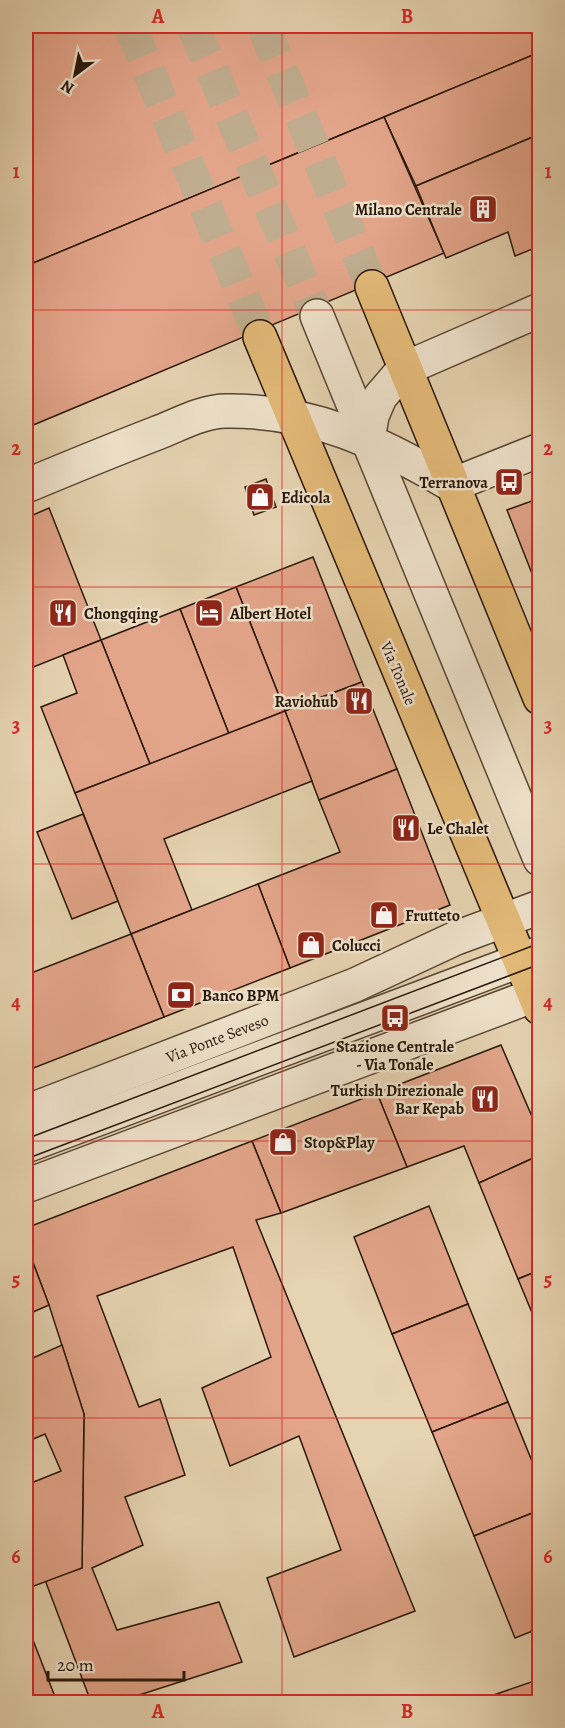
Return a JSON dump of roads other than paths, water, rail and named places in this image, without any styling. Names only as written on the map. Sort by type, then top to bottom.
[{"type":"main road","points":[[372,287],[452,485],[464,506],[540,698]]},
{"type":"main road","name":"Via Tonale","points":[[260,337],[503,922],[530,957],[538,999]]},
{"type":"street","points":[[368,440],[372,416],[380,398],[404,369],[540,310]]},
{"type":"street","points":[[317,316],[540,860]]},
{"type":"street","points":[[26,486],[208,414],[226,411],[293,415],[368,440],[452,485],[540,450]]},
{"type":"street","name":"Via Ponte Seveso","points":[[26,1112],[355,985],[456,938],[540,907]]},
{"type":"street","name":"Via Ponte Seveso","points":[[26,1146],[530,957]]},
{"type":"street","points":[[26,1186],[538,999]]},
{"type":"tunnel","points":[[130,26],[260,337]]},
{"type":"tunnel","points":[[193,26],[317,316]]},
{"type":"tunnel","points":[[263,26],[372,287]]},
{"type":"tram line","points":[[26,1139],[540,943]]},
{"type":"tram line","points":[[26,1159],[540,964]]},
{"type":"place","name":"Milano Centrale","points":[[483,209]]},
{"type":"place","name":"Terranova","points":[[509,482]]},
{"type":"place","name":"Edicola","points":[[260,497]]},
{"type":"place","name":"Chongqing","points":[[63,613]]},
{"type":"place","name":"Albert Hotel","points":[[209,613]]},
{"type":"place","name":"Raviohub","points":[[359,701]]},
{"type":"place","name":"Le Chalet","points":[[406,828]]},
{"type":"place","name":"Frutteto","points":[[384,915]]},
{"type":"place","name":"Colucci","points":[[311,945]]},
{"type":"place","name":"Banco BPM","points":[[181,995]]},
{"type":"place","name":"Stazione Centrale - Via Tonale","points":[[395,1018]]},
{"type":"place","name":"Turkish Direzionale Bar Kepab","points":[[485,1099]]},
{"type":"place","name":"Stop&Play","points":[[283,1142]]}]
